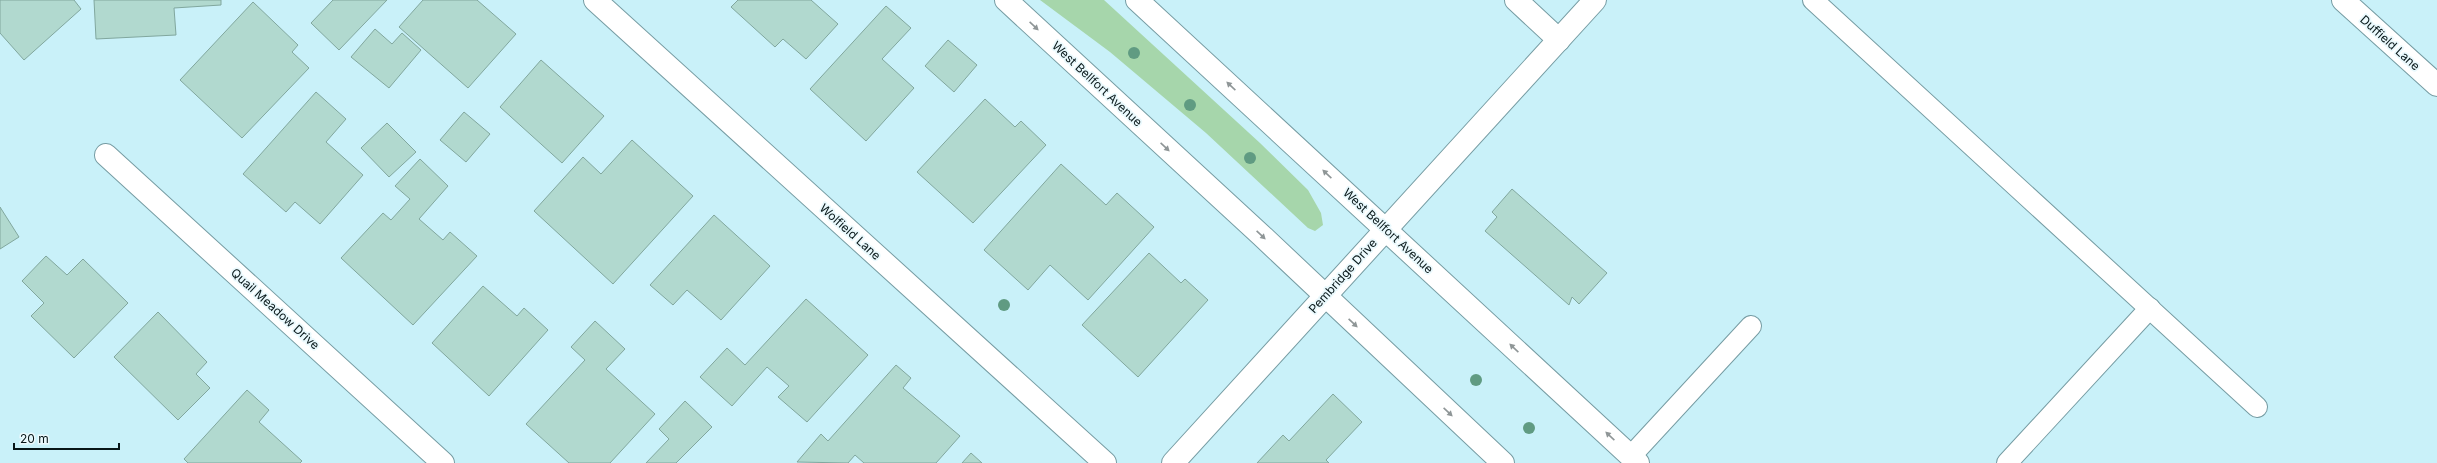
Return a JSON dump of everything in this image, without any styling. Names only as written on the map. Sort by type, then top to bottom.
[{"type":"street","name":"Wolfield Lane","points":[[595,0],[1105,463]]},
{"type":"street","name":"West Bellfort Avenue","points":[[1006,0],[1261,235],[1502,463]]},
{"type":"street","name":"West Bellfort Avenue","points":[[1137,0],[1635,460]]},
{"type":"street","points":[[1516,0],[1559,40]]},
{"type":"street","name":"Pembridge Drive","points":[[1173,463],[1595,0]]},
{"type":"street","name":"Duffield Lane","points":[[2343,0],[2437,85]]},
{"type":"street","name":"Quail Meadow Drive","points":[[106,155],[443,463]]},
{"type":"lane","points":[[1813,0],[2257,407]]},
{"type":"lane","points":[[2008,463],[2150,308]]},
{"type":"lane","points":[[1635,460],[1751,326]]},
{"type":"green space","points":[[1040,0],[1104,0],[1260,143],[1308,190],[1321,213],[1323,225],[1315,231],[1308,228],[1206,133],[1110,52]]},
{"type":"building","points":[[0,0],[74,0],[81,9],[24,60],[0,33]]},
{"type":"building","points":[[94,0],[221,0],[221,5],[174,8],[176,35],[96,39]]},
{"type":"building","points":[[333,0],[387,0],[339,50],[311,23]]},
{"type":"building","points":[[423,0],[477,0],[516,34],[468,88],[399,27]]},
{"type":"building","points":[[738,0],[811,0],[838,24],[806,59],[783,39],[775,47],[731,7]]},
{"type":"building","points":[[253,2],[298,45],[292,52],[309,68],[242,138],[180,80]]},
{"type":"building","points":[[886,6],[911,28],[882,59],[914,88],[866,141],[810,89]]},
{"type":"building","points":[[375,29],[392,44],[402,33],[421,50],[389,88],[351,57]]},
{"type":"building","points":[[948,40],[977,65],[954,92],[925,66]]},
{"type":"building","points":[[541,60],[604,116],[562,163],[500,107]]},
{"type":"building","points":[[316,92],[346,119],[326,142],[363,175],[320,224],[295,202],[286,212],[243,174]]},
{"type":"building","points":[[985,99],[1015,127],[1021,121],[1046,145],[973,223],[917,172]]},
{"type":"building","points":[[464,112],[490,134],[466,162],[440,140]]},
{"type":"building","points":[[387,123],[416,152],[389,177],[361,148]]},
{"type":"building","points":[[632,140],[693,196],[613,284],[534,211],[583,157],[601,174]]},
{"type":"building","points":[[420,159],[448,186],[419,219],[443,240],[450,232],[477,256],[413,325],[341,258],[383,213],[391,220],[410,199],[395,186]]},
{"type":"building","points":[[1061,164],[1106,205],[1117,193],[1154,227],[1088,300],[1050,265],[1028,290],[984,250]]},
{"type":"building","points":[[1512,189],[1607,273],[1579,304],[1572,297],[1569,305],[1485,231],[1497,217],[1492,212]]},
{"type":"building","points":[[0,207],[19,237],[0,249]]},
{"type":"building","points":[[714,215],[770,266],[721,320],[687,290],[673,305],[650,285]]},
{"type":"building","points":[[1149,253],[1181,283],[1185,279],[1208,300],[1138,377],[1082,325]]},
{"type":"building","points":[[46,256],[67,275],[83,259],[128,303],[74,358],[31,316],[44,303],[22,281]]},
{"type":"building","points":[[483,286],[517,316],[524,308],[548,330],[489,396],[432,343]]},
{"type":"building","points":[[806,299],[868,355],[807,422],[778,397],[789,386],[767,367],[732,406],[700,377],[727,348],[745,365]]},
{"type":"building","points":[[158,312],[207,362],[196,374],[210,388],[178,420],[114,357]]},
{"type":"building","points":[[595,321],[625,349],[606,369],[655,414],[610,463],[569,463],[526,424],[585,360],[571,347]]},
{"type":"building","points":[[896,365],[911,378],[903,388],[960,436],[936,463],[864,463],[855,455],[848,463],[797,462],[821,434],[828,441]]},
{"type":"building","points":[[247,390],[269,410],[259,422],[302,461],[300,463],[188,463],[184,459]]},
{"type":"building","points":[[1333,394],[1362,422],[1326,460],[1329,463],[1257,463],[1283,435],[1289,441]]},
{"type":"building","points":[[685,401],[712,427],[676,463],[646,463],[669,439],[659,429]]},
{"type":"building","points":[[971,453],[982,463],[962,463]]}]
